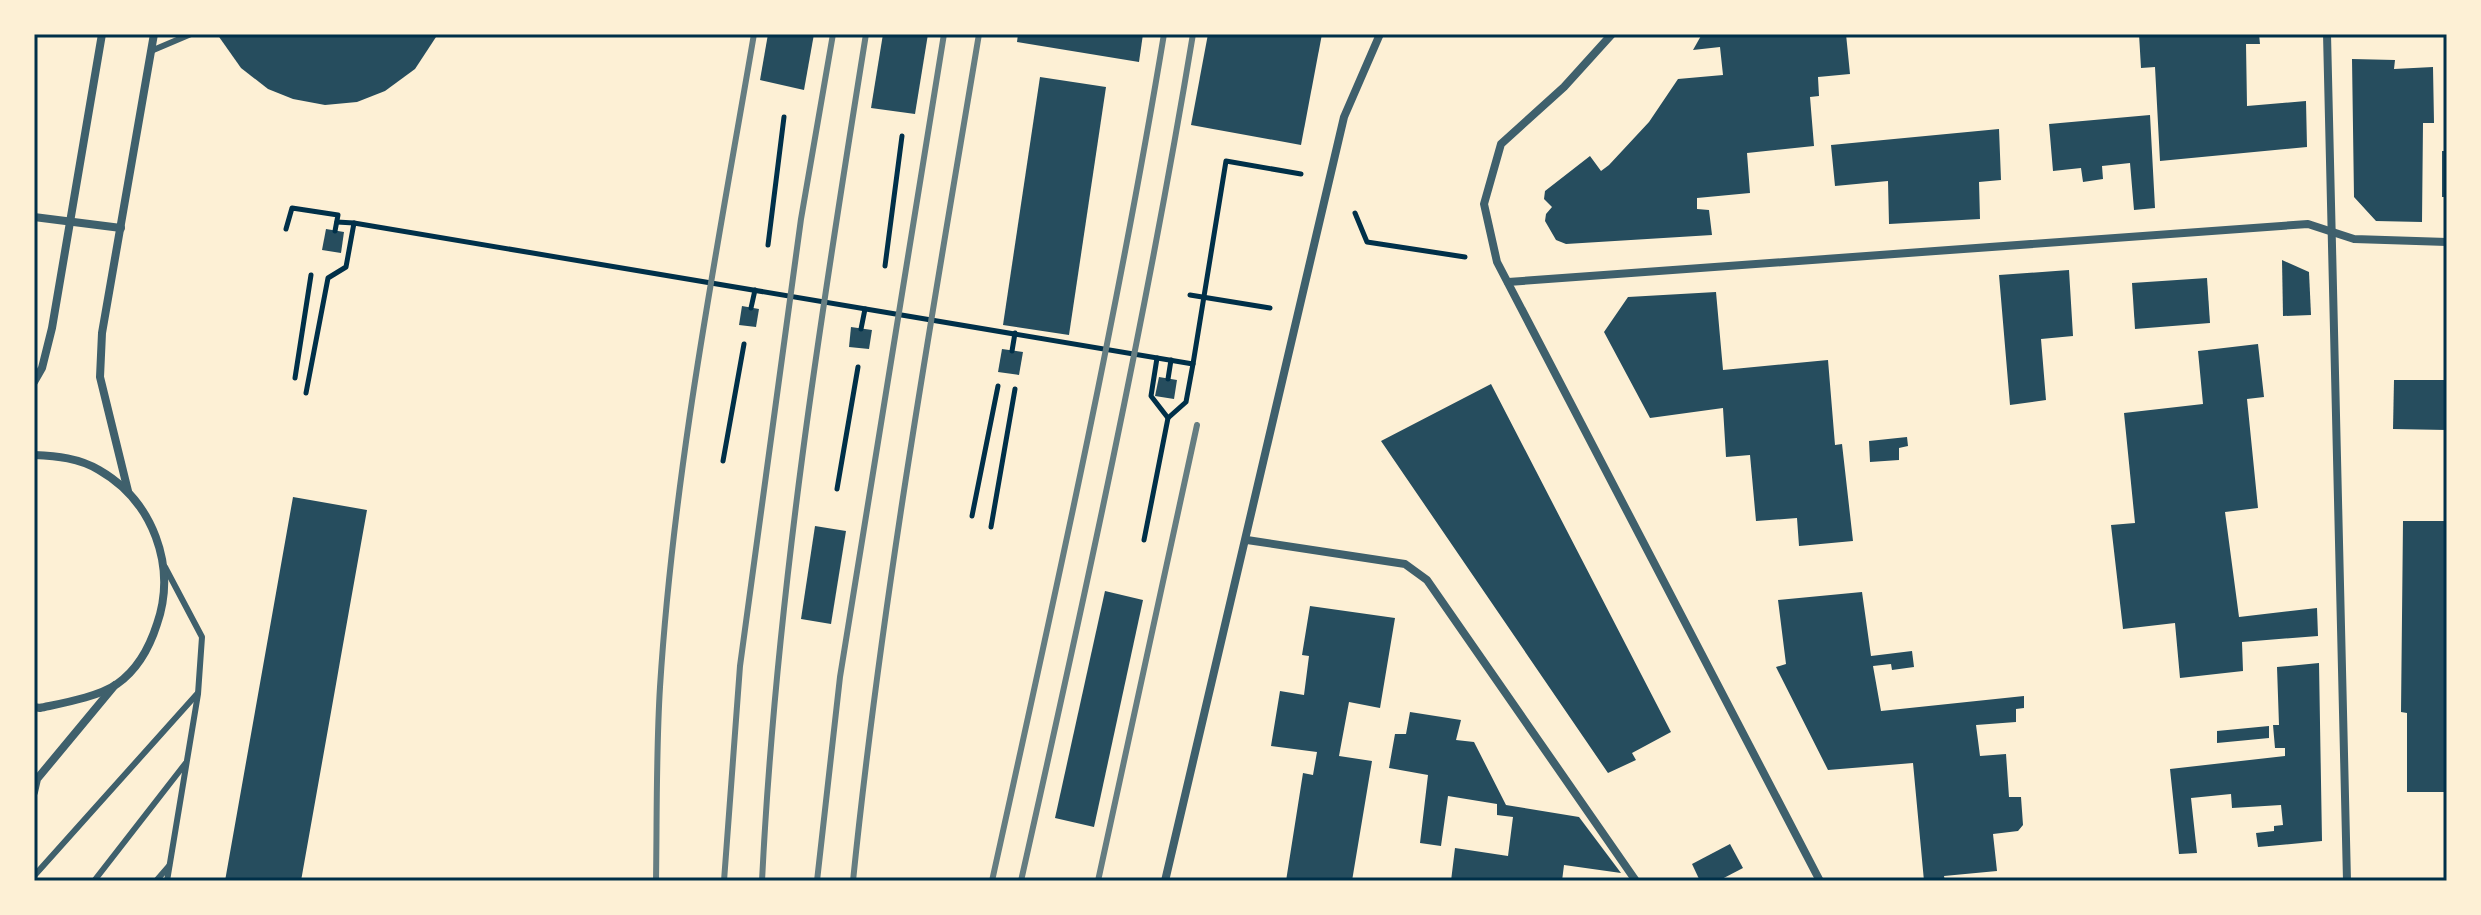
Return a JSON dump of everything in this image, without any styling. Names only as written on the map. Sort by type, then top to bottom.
[{"type":"street","points":[[34,382],[42,368],[52,328],[102,34]]},
{"type":"street","points":[[128,491],[100,377],[102,333],[154,34]]},
{"type":"street","points":[[1165,881],[1344,117],[1380,34]]},
{"type":"street","points":[[1612,34],[1564,87],[1501,144],[1484,204],[1497,262],[1820,881]]},
{"type":"street","points":[[2327,34],[2347,881]]},
{"type":"street","points":[[34,217],[121,228]]},
{"type":"street","points":[[1508,282],[2308,224],[2354,239],[2447,242]]},
{"type":"street","points":[[34,455],[65,457],[99,469],[128,491],[153,526],[165,567],[162,610],[149,649],[37,779],[34,792]]},
{"type":"street","points":[[1247,540],[1405,564],[1427,580],[1636,881]]},
{"type":"street","points":[[34,707],[78,699],[116,684]]},
{"type":"lane","points":[[151,51],[191,34]]},
{"type":"lane","points":[[165,567],[202,637],[198,694],[167,881]]},
{"type":"lane","points":[[34,876],[198,694]]},
{"type":"lane","points":[[94,881],[187,761]]},
{"type":"lane","points":[[156,881],[170,865]]},
{"type":"path","points":[[768,245],[784,117]]},
{"type":"path","points":[[885,266],[902,136]]},
{"type":"path","points":[[1144,540],[1168,418],[1186,402],[1226,161],[1301,174]]},
{"type":"path","points":[[1352,206],[1367,242],[1497,262]]},
{"type":"path","points":[[286,229],[292,208],[338,215],[335,231],[337,220],[354,223],[755,290],[865,309],[1015,333],[1193,364]]},
{"type":"path","points":[[306,393],[328,278],[346,267],[354,223]]},
{"type":"path","points":[[295,378],[311,275]]},
{"type":"path","points":[[751,308],[755,290]]},
{"type":"path","points":[[1190,295],[1236,302]]},
{"type":"path","points":[[861,329],[865,309]]},
{"type":"path","points":[[1012,351],[1015,333]]},
{"type":"path","points":[[723,461],[744,344]]},
{"type":"path","points":[[1157,358],[1151,396],[1168,418]]},
{"type":"path","points":[[1168,379],[1171,360]]},
{"type":"path","points":[[837,489],[858,367]]},
{"type":"path","points":[[972,516],[998,386]]},
{"type":"path","points":[[991,527],[1015,389]]},
{"type":"building","points":[[217,34],[438,34],[415,69],[385,91],[357,102],[325,105],[293,99],[268,89],[241,68]]},
{"type":"building","points":[[768,34],[814,34],[804,90],[760,80]]},
{"type":"building","points":[[883,34],[928,34],[915,114],[871,108]]},
{"type":"building","points":[[1018,34],[1143,34],[1139,62],[1017,42]]},
{"type":"building","points":[[1208,34],[1322,34],[1301,145],[1191,125]]},
{"type":"building","points":[[1702,34],[1846,34],[1850,74],[1818,77],[1819,96],[1810,97],[1814,146],[1747,153],[1750,193],[1697,198],[1697,209],[1709,210],[1712,235],[1566,244],[1556,240],[1545,221],[1552,207],[1544,199],[1545,191],[1590,156],[1601,171],[1609,165],[1649,122],[1678,79],[1723,75],[1720,47],[1693,50]]},
{"type":"building","points":[[2139,34],[2259,34],[2260,44],[2246,44],[2247,106],[2306,101],[2307,147],[2160,161],[2155,67],[2141,68]]},
{"type":"building","points":[[2352,59],[2395,60],[2394,69],[2433,67],[2434,123],[2423,123],[2422,222],[2376,221],[2354,197]]},
{"type":"building","points":[[1040,77],[1106,87],[1069,335],[1003,325]]},
{"type":"building","points":[[2150,115],[2155,208],[2134,210],[2130,163],[2102,166],[2103,179],[2083,182],[2081,168],[2053,171],[2049,124]]},
{"type":"building","points":[[1999,129],[2001,180],[1979,182],[1980,219],[1889,224],[1888,181],[1835,186],[1831,145]]},
{"type":"building","points":[[2442,151],[2447,151],[2447,197],[2442,197]]},
{"type":"building","points":[[326,229],[344,232],[341,253],[322,250]]},
{"type":"building","points":[[2282,260],[2309,272],[2311,315],[2283,316]]},
{"type":"building","points":[[2069,270],[2073,336],[2041,339],[2046,400],[2010,405],[1999,275]]},
{"type":"building","points":[[2207,278],[2210,323],[2135,329],[2132,283]]},
{"type":"building","points":[[1716,292],[1723,370],[1828,360],[1835,445],[1842,444],[1853,541],[1799,546],[1797,518],[1756,521],[1750,455],[1726,457],[1723,408],[1650,418],[1604,332],[1628,297]]},
{"type":"building","points":[[742,306],[759,309],[756,327],[739,325]]},
{"type":"building","points":[[851,327],[872,330],[869,349],[849,347]]},
{"type":"building","points":[[2258,344],[2264,397],[2247,399],[2258,508],[2225,512],[2239,617],[2317,608],[2318,636],[2242,642],[2243,671],[2180,678],[2175,623],[2123,629],[2111,525],[2135,523],[2124,413],[2203,404],[2198,351]]},
{"type":"building","points":[[1002,349],[1023,352],[1019,375],[998,372]]},
{"type":"building","points":[[1159,377],[1177,380],[1174,399],[1155,396]]},
{"type":"building","points":[[2394,380],[2447,380],[2447,430],[2393,429]]},
{"type":"building","points":[[1491,384],[1671,732],[1632,753],[1636,760],[1608,773],[1381,441]]},
{"type":"building","points":[[1907,437],[1908,446],[1899,448],[1899,460],[1870,462],[1869,441]]},
{"type":"building","points":[[293,497],[367,510],[301,881],[225,881]]},
{"type":"building","points":[[2403,521],[2447,521],[2447,792],[2407,792],[2407,713],[2401,712]]},
{"type":"building","points":[[815,526],[846,531],[831,624],[801,619]]},
{"type":"building","points":[[1105,591],[1143,600],[1094,827],[1055,818]]},
{"type":"building","points":[[1862,592],[1871,656],[1912,651],[1914,667],[1892,670],[1891,664],[1873,666],[1881,711],[2024,696],[2024,708],[2016,709],[2016,722],[1976,725],[1980,756],[2006,754],[2009,797],[2021,797],[2023,825],[2018,831],[1993,834],[1997,871],[1944,876],[1945,881],[1924,881],[1913,763],[1828,770],[1776,667],[1786,664],[1778,600]]},
{"type":"building","points":[[1310,606],[1395,618],[1380,708],[1349,702],[1339,756],[1372,761],[1352,881],[1286,881],[1303,773],[1313,775],[1317,752],[1271,746],[1280,691],[1304,695],[1309,656],[1302,655]]},
{"type":"building","points":[[2319,663],[2322,841],[2258,847],[2256,833],[2274,831],[2274,826],[2283,825],[2281,805],[2232,808],[2231,794],[2191,798],[2197,853],[2179,854],[2170,769],[2285,756],[2285,748],[2275,748],[2273,725],[2279,725],[2277,667]]},
{"type":"building","points":[[1410,712],[1461,720],[1456,740],[1474,742],[1506,805],[1579,817],[1621,873],[1564,865],[1562,881],[1451,881],[1455,848],[1508,856],[1513,817],[1497,815],[1497,804],[1448,796],[1441,846],[1420,843],[1428,775],[1389,768],[1395,734],[1406,734]]},
{"type":"building","points":[[2269,726],[2269,738],[2217,743],[2217,731]]},
{"type":"building","points":[[1730,844],[1743,868],[1718,881],[1700,881],[1692,864]]},
{"type":"railway","points":[[656,881],[660,687],[675,523],[698,359],[754,34]]},
{"type":"railway","points":[[724,881],[740,666],[801,219],[833,34]]},
{"type":"railway","points":[[762,881],[778,668],[802,456],[866,34]]},
{"type":"railway","points":[[817,881],[840,677],[944,34]]},
{"type":"railway","points":[[853,881],[893,563],[979,34]]},
{"type":"railway","points":[[992,881],[1105,353],[1164,34]]},
{"type":"railway","points":[[1021,881],[1135,353],[1193,34]]},
{"type":"railway","points":[[1098,881],[1197,425]]}]
